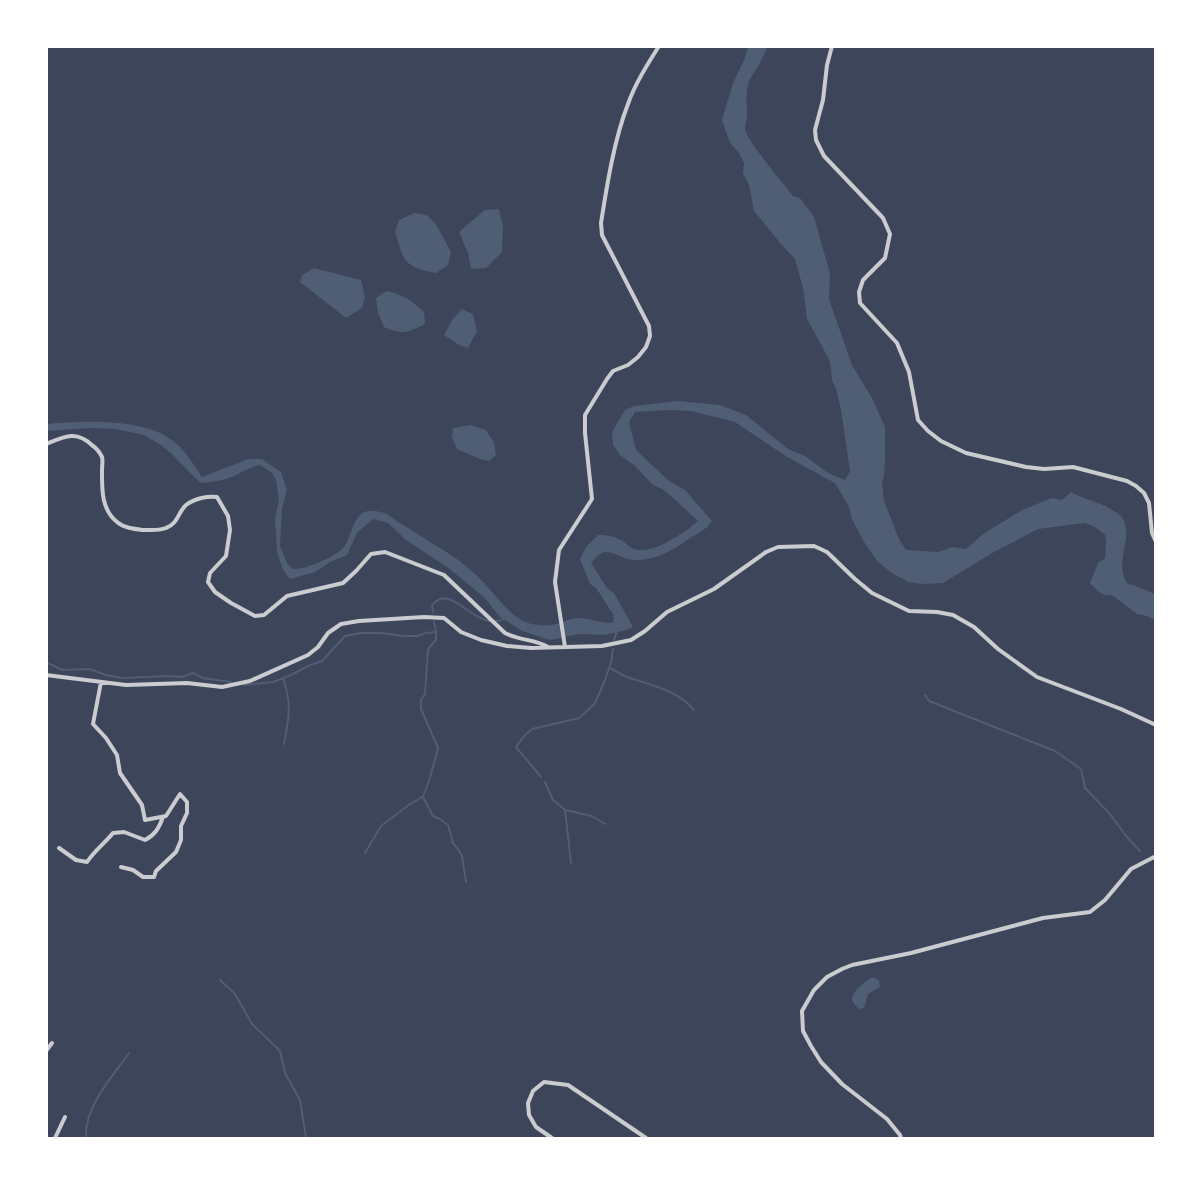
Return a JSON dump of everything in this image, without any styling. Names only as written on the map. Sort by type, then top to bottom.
[{"type":"street","points":[[565,647],[555,582],[559,550],[592,499],[585,415],[613,372],[638,357],[646,347],[650,336],[649,326],[602,235],[601,223],[619,132],[628,104],[659,46]]},
{"type":"street","points":[[832,46],[827,65],[823,100],[815,129],[816,140],[824,156],[883,218],[890,234],[885,258],[864,280],[859,292],[860,303],[897,342],[909,372],[918,420],[941,441],[966,453],[1026,467],[1044,469],[1072,467],[1127,481],[1144,493],[1149,503],[1155,542]]},
{"type":"street","points":[[46,444],[71,435],[85,438],[96,448],[102,457],[102,493],[105,505],[111,517],[119,524],[131,529],[157,531],[168,528],[175,523],[186,505],[196,500],[217,497],[228,516],[230,530],[225,556],[210,573],[208,582],[215,592],[255,616],[264,615],[286,596],[343,583],[371,554],[385,552],[444,575],[505,633],[514,638],[541,643],[548,648]]},
{"type":"street","points":[[46,675],[126,685],[187,683],[222,687],[274,671],[308,655],[318,647],[328,633],[341,624],[424,616],[444,618],[461,632],[481,640],[507,646],[548,648],[602,646],[631,640],[667,612],[714,589],[766,552],[778,547],[814,546],[827,552],[872,593],[909,610],[953,615],[974,627],[998,649],[1037,677],[1122,709],[1155,725]]},
{"type":"street","points":[[101,682],[93,724],[117,755],[120,773],[142,805],[145,820],[166,816],[180,794],[187,802],[187,813],[176,852],[156,871],[154,877],[143,877],[133,870],[121,867]]},
{"type":"street","points":[[59,848],[76,860],[87,862],[113,832],[124,832],[145,840],[153,836],[163,816]]},
{"type":"street","points":[[901,1138],[887,1119],[842,1084],[821,1062],[803,1031],[802,1011],[814,990],[827,978],[852,965],[911,953],[1044,918],[1090,912],[1105,900],[1131,869],[1155,856]]},
{"type":"street","points":[[46,1051],[52,1043]]},
{"type":"street","points":[[552,1138],[536,1127],[529,1115],[528,1103],[533,1091],[544,1082],[568,1085],[646,1138]]},
{"type":"street","points":[[55,1138],[65,1117]]},
{"type":"shaded area","points":[[47,47],[1155,47],[1155,1138],[47,1138]]},
{"type":"shaded area","points":[[748,47],[767,47],[750,78],[745,129],[766,162],[793,196],[800,198],[814,217],[830,273],[829,299],[852,365],[872,398],[885,427],[882,482],[884,501],[899,539],[906,550],[938,552],[953,547],[966,549],[983,534],[1022,510],[1052,498],[1062,500],[1071,492],[1108,507],[1121,516],[1126,533],[1122,567],[1124,576],[1128,584],[1155,594],[1155,620],[1137,614],[1112,595],[1099,592],[1090,583],[1098,563],[1105,558],[1106,541],[1105,535],[1085,523],[1038,529],[943,583],[908,582],[877,561],[864,542],[852,519],[849,507],[835,483],[787,457],[735,422],[691,411],[635,412],[629,422],[636,450],[669,481],[685,490],[712,521],[699,533],[661,555],[633,560],[609,552],[601,554],[591,563],[607,588],[614,593],[633,627],[605,635],[579,634],[550,640],[522,631],[499,616],[485,598],[447,567],[406,540],[388,523],[373,519],[357,533],[347,555],[315,572],[290,579],[283,570],[277,552],[275,519],[279,500],[276,480],[272,473],[260,465],[228,478],[201,483],[173,455],[144,435],[116,429],[47,431],[47,424],[76,422],[110,422],[142,427],[169,438],[179,446],[202,477],[248,459],[262,459],[281,472],[287,490],[282,508],[280,546],[292,569],[325,560],[338,552],[346,544],[361,514],[375,511],[388,514],[458,560],[478,577],[510,611],[528,623],[546,625],[577,618],[614,622],[613,614],[596,588],[590,584],[580,559],[586,547],[598,535],[601,535],[618,539],[632,548],[648,550],[667,542],[698,521],[671,496],[653,485],[635,466],[620,455],[613,445],[612,432],[625,410],[634,406],[678,401],[720,405],[746,415],[788,449],[805,456],[828,473],[845,480],[850,471],[841,410],[832,380],[830,361],[807,319],[803,288],[795,259],[754,211],[749,185],[743,173],[744,163],[730,143],[722,120],[733,83]]},
{"type":"shaded area","points":[[499,209],[503,227],[502,252],[486,268],[471,269],[468,253],[459,232],[485,210]]},
{"type":"shaded area","points":[[414,213],[427,215],[437,226],[451,252],[448,265],[436,273],[413,266],[401,251],[395,232],[399,220]]},
{"type":"shaded area","points":[[314,268],[361,280],[365,297],[362,308],[346,318],[300,282],[302,275]]},
{"type":"shaded area","points":[[386,291],[402,296],[420,308],[424,312],[425,324],[404,332],[384,327],[378,313],[376,298]]},
{"type":"shaded area","points":[[462,309],[473,314],[477,331],[468,348],[444,335],[452,320]]},
{"type":"shaded area","points":[[470,425],[486,430],[494,443],[496,455],[489,461],[457,449],[452,437],[453,428]]},
{"type":"shaded area","points":[[870,978],[879,980],[880,987],[868,994],[864,1008],[859,1009],[852,997],[858,988]]},
{"type":"waterway","points":[[433,612],[434,603],[440,599],[447,599],[487,621],[506,618]]},
{"type":"waterway","points":[[244,685],[273,682],[322,661],[345,636],[361,633],[417,636],[436,632],[434,621]]},
{"type":"waterway","points":[[614,640],[617,631]]},
{"type":"waterway","points":[[436,632],[436,640],[428,649],[425,694],[421,700],[421,709],[438,748],[423,797],[433,816],[448,825],[453,843],[462,856],[466,882]]},
{"type":"waterway","points":[[541,777],[516,747],[532,729],[579,718],[595,703],[611,663],[613,649]]},
{"type":"waterway","points":[[46,662],[62,670],[90,669],[122,678],[182,677],[193,673],[203,678],[231,682]]},
{"type":"waterway","points":[[610,668],[625,676],[672,693],[694,710]]},
{"type":"waterway","points":[[283,678],[289,711],[284,744]]},
{"type":"waterway","points":[[925,695],[929,701],[1055,751],[1081,769],[1085,788],[1140,851]]},
{"type":"waterway","points":[[545,782],[553,800],[565,810],[571,863]]},
{"type":"waterway","points":[[365,853],[381,826],[422,797]]},
{"type":"waterway","points":[[565,810],[592,816],[605,824]]},
{"type":"waterway","points":[[220,980],[235,994],[252,1024],[280,1051],[285,1073],[300,1100],[306,1138]]},
{"type":"waterway","points":[[86,1138],[89,1115],[94,1104],[129,1053]]}]
